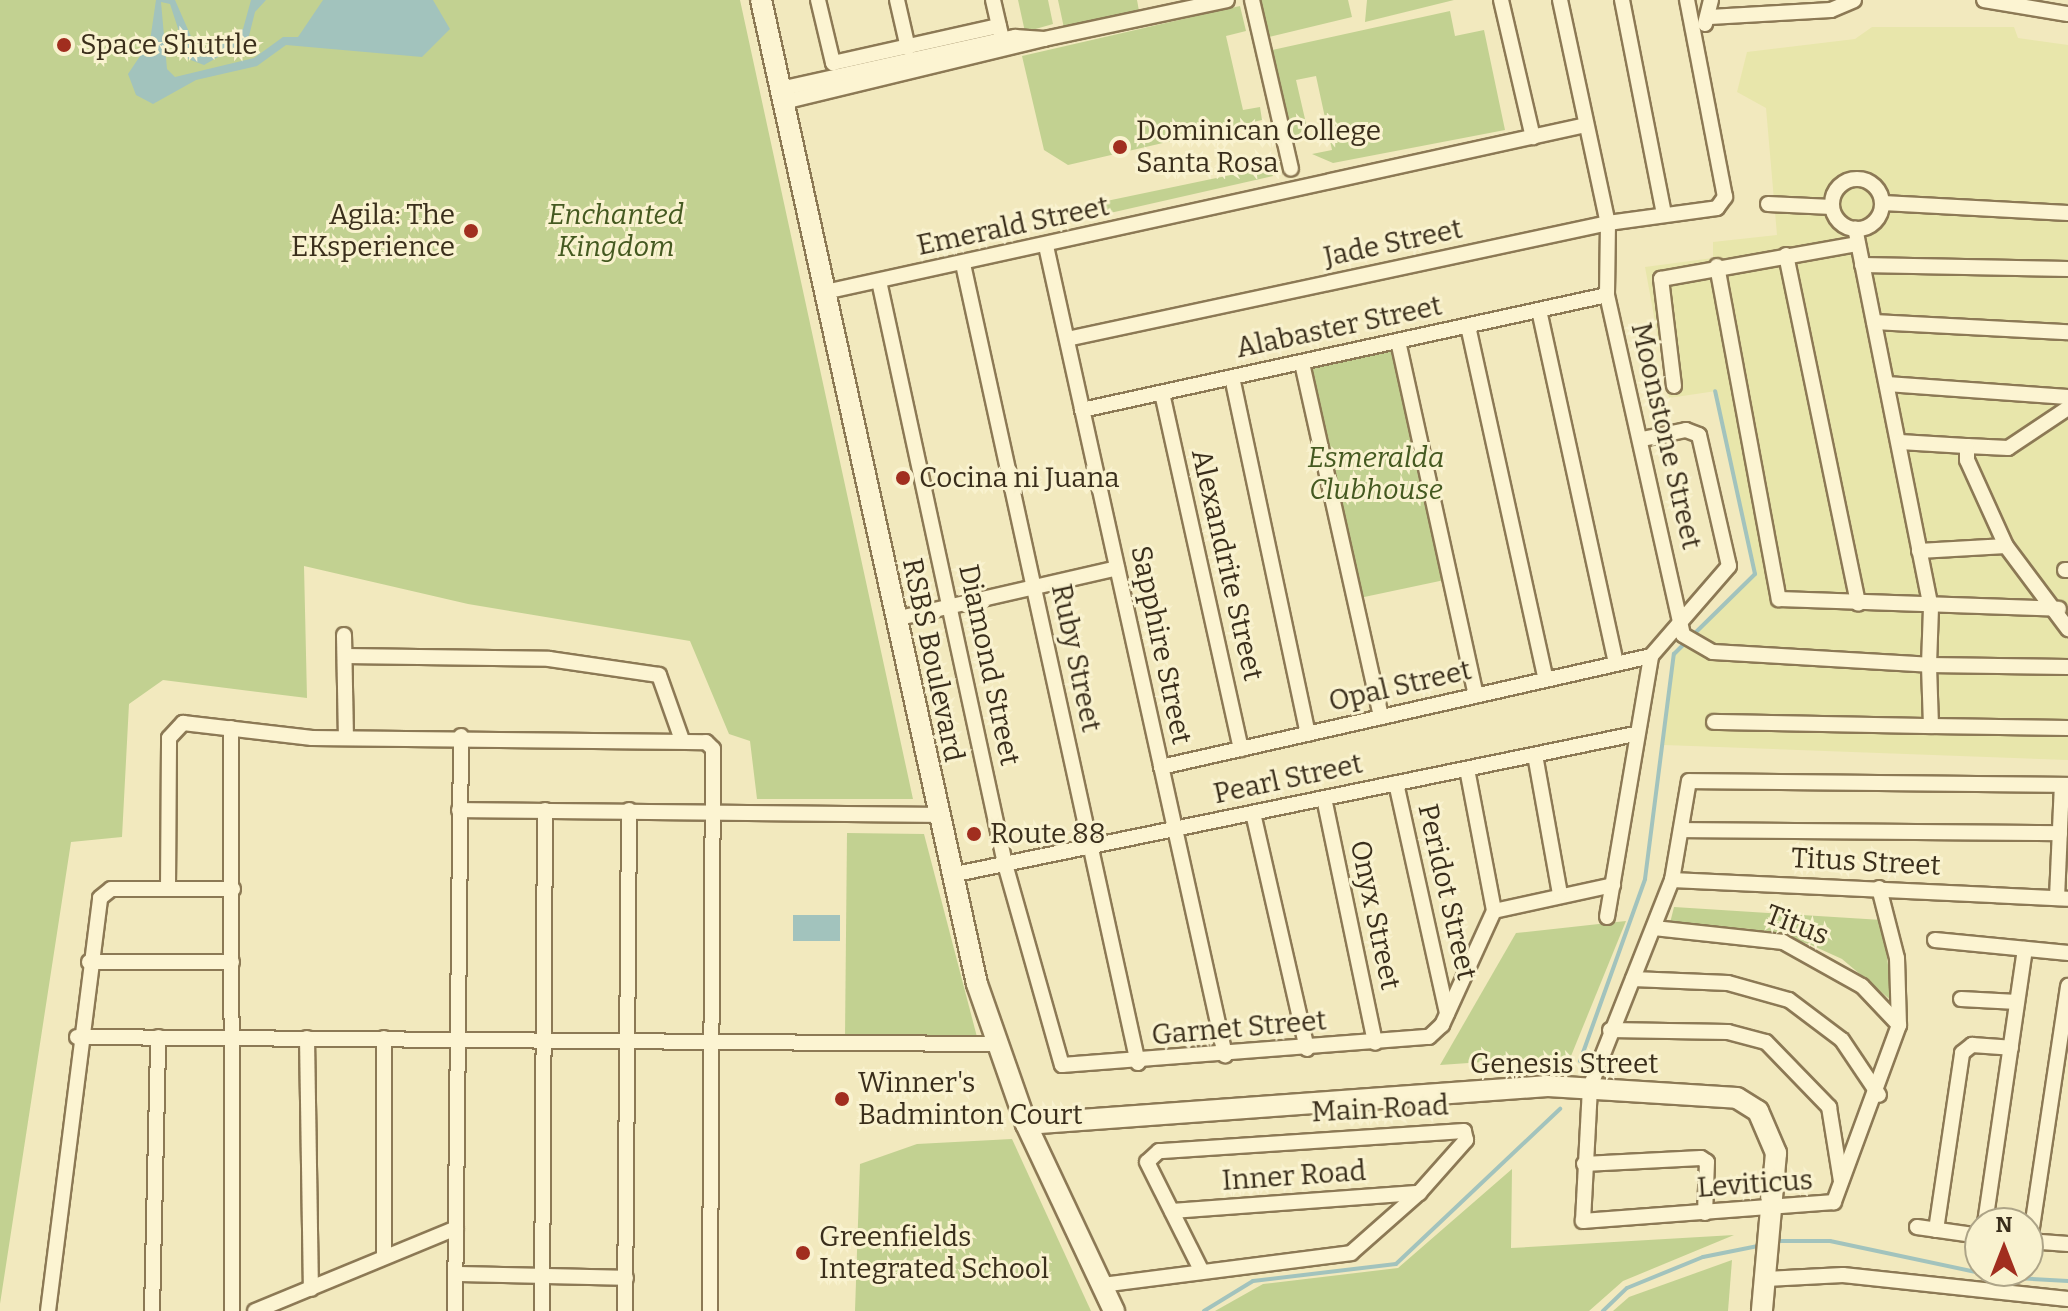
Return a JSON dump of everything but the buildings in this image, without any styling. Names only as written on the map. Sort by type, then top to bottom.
[{"type":"street","name":"RSBS Boulevard","points":[[761,0],[951,875],[993,1044],[1026,1124],[1114,1311]]},
{"type":"street","points":[[818,0],[833,63],[999,26]]},
{"type":"street","points":[[897,0],[908,48]]},
{"type":"street","points":[[993,0],[1005,47]]},
{"type":"street","points":[[782,95],[1227,0]]},
{"type":"street","points":[[1252,0],[1291,169]]},
{"type":"street","points":[[1501,0],[1533,137]]},
{"type":"street","name":"Moonstone Street","points":[[1560,0],[1608,223],[1607,295],[1642,439],[1681,624]]},
{"type":"street","points":[[1622,0],[1664,214]]},
{"type":"street","points":[[1687,0],[1696,38]]},
{"type":"street","points":[[1696,38],[1710,17],[1711,0]]},
{"type":"street","points":[[1710,17],[1783,4],[1831,10],[1854,0]]},
{"type":"street","points":[[1984,0],[2068,14]]},
{"type":"street","name":"Jade Street","points":[[1067,339],[1608,223],[1717,208],[1725,197],[1696,38]]},
{"type":"street","name":"Emerald Street","points":[[825,292],[1046,246],[1586,125]]},
{"type":"street","points":[[1674,386],[1659,284],[1671,272],[1786,255],[1856,236],[1879,217],[1883,203],[1872,183],[1850,180],[1832,207]]},
{"type":"street","points":[[1883,203],[2068,213]]},
{"type":"street","points":[[1768,204],[1832,207],[1856,236],[1931,608],[1931,726]]},
{"type":"street","name":"Sapphire Street","points":[[1046,246],[1225,1055]]},
{"type":"street","points":[[1786,255],[1858,604]]},
{"type":"street","name":"Ruby Street","points":[[963,264],[1138,1063]]},
{"type":"street","points":[[1862,265],[2068,269]]},
{"type":"street","points":[[1717,266],[1779,599],[1931,608],[2059,609]]},
{"type":"street","name":"Diamond Street","points":[[879,281],[1005,864],[1055,1058]]},
{"type":"street","name":"Alabaster Street","points":[[1082,410],[1607,295]]},
{"type":"street","points":[[1539,310],[1616,664]]},
{"type":"street","points":[[1874,322],[2068,332]]},
{"type":"street","points":[[1468,326],[1546,680]]},
{"type":"street","points":[[1398,341],[1476,696]]},
{"type":"street","points":[[1302,363],[1381,717]]},
{"type":"street","points":[[1232,377],[1308,734]]},
{"type":"street","points":[[1887,384],[2068,397]]},
{"type":"street","name":"Alexandrite Street","points":[[1162,393],[1241,749]]},
{"type":"street","points":[[1899,442],[2008,448],[2068,408]]},
{"type":"street","points":[[1607,917],[1635,734],[1651,656],[1728,572],[1729,559],[1699,435],[1686,430],[1642,439]]},
{"type":"street","points":[[1967,446],[1968,468],[2006,546],[2059,609],[2068,629]]},
{"type":"street","points":[[1919,551],[2006,546]]},
{"type":"street","points":[[895,619],[1117,568]]},
{"type":"street","points":[[1681,624],[1683,635],[1713,652],[1929,665],[2068,667]]},
{"type":"street","points":[[344,635],[346,737]]},
{"type":"street","points":[[345,656],[549,659],[659,675],[681,737]]},
{"type":"street","name":"Opal Street","points":[[1161,767],[1651,656]]},
{"type":"street","points":[[1714,722],[2068,728]]},
{"type":"street","points":[[168,888],[169,738],[183,723],[346,737],[700,738],[713,749],[710,1311]]},
{"type":"street","points":[[231,728],[232,1311]]},
{"type":"street","name":"Pearl Street","points":[[951,875],[1635,734]]},
{"type":"street","points":[[452,1310],[456,1274],[461,736]]},
{"type":"street","points":[[1535,755],[1560,894]]},
{"type":"street","points":[[1447,1013],[1494,911],[1467,769]]},
{"type":"street","name":"Leviticus","points":[[1879,888],[1897,958],[1899,1025],[1879,1095],[1842,1188],[1829,1204],[1586,1224],[1584,1164],[1590,1087],[1672,880],[1689,781],[2065,785]]},
{"type":"street","name":"Peridot Street","points":[[1396,783],[1447,1013]]},
{"type":"street","points":[[2062,899],[2060,833],[2065,785]]},
{"type":"street","name":"Onyx Street","points":[[1324,798],[1375,1043]]},
{"type":"street","points":[[459,810],[938,815]]},
{"type":"street","points":[[542,1311],[541,1039],[545,810]]},
{"type":"street","points":[[625,1311],[629,810]]},
{"type":"street","points":[[1253,813],[1307,1049]]},
{"type":"street","points":[[1681,830],[2060,833]]},
{"type":"street","name":"Titus Street","points":[[1672,880],[2062,899]]},
{"type":"street","points":[[1494,911],[1560,894],[1613,885]]},
{"type":"street","points":[[48,1311],[77,1037],[89,962],[105,892],[168,888],[233,889]]},
{"type":"street","name":"Titus","points":[[1654,928],[1783,942],[1862,986],[1899,1025]]},
{"type":"street","points":[[1935,940],[2068,953]]},
{"type":"street","points":[[1987,1207],[2025,949]]},
{"type":"street","points":[[89,962],[232,962]]},
{"type":"street","points":[[1633,979],[1728,983],[1789,1000],[1842,1040],[1879,1095]]},
{"type":"street","points":[[2034,1207],[2068,986]]},
{"type":"street","points":[[1961,999],[2017,1002]]},
{"type":"street","name":"Garnet Street","points":[[1055,1058],[1073,1068],[1429,1037],[1447,1013]]},
{"type":"street","points":[[1610,1030],[1728,1032],[1766,1042],[1829,1107],[1842,1188]]},
{"type":"street","points":[[77,1037],[993,1044]]},
{"type":"street","points":[[152,1311],[158,1037]]},
{"type":"street","points":[[307,1038],[311,1289]]},
{"type":"street","points":[[384,1038],[384,1256]]},
{"type":"street","points":[[1936,1230],[1962,1053],[1972,1045],[2011,1048]]},
{"type":"street","name":"Genesis Street","points":[[1026,1124],[1068,1120],[1133,1107],[1162,1113],[1590,1087],[1713,1094],[1758,1111],[1776,1153],[1762,1311]]},
{"type":"street","name":"Main Road","points":[[1102,1285],[1157,1273],[1351,1253],[1419,1193],[1466,1140],[1459,1127],[1159,1151],[1147,1162],[1200,1268]]},
{"type":"street","points":[[1584,1164],[1701,1158],[1707,1162],[1705,1213]]},
{"type":"street","name":"Inner Road","points":[[1172,1211],[1419,1193]]},
{"type":"street","points":[[1917,1227],[1964,1234]]},
{"type":"street","points":[[255,1311],[456,1228]]},
{"type":"street","points":[[2044,1242],[2068,1244]]},
{"type":"street","points":[[456,1274],[626,1278]]},
{"type":"street","points":[[1766,1279],[1843,1275],[2068,1299]]},
{"type":"shaded area","points":[[1872,27],[2014,27],[2018,38],[2068,45],[2068,760],[1664,745],[1674,654],[1755,573],[1716,391],[1669,398],[1645,267],[1713,258],[1713,242],[1777,235],[1766,108],[1737,92],[1747,52],[1855,39]]},
{"type":"green space","name":"Enchanted Kingdom","points":[[0,0],[740,0],[913,799],[757,799],[750,741],[729,734],[690,641],[468,604],[304,566],[307,698],[163,680],[129,704],[122,837],[71,842],[0,1304]]},
{"type":"green space","points":[[1018,0],[1048,0],[1053,24],[1025,32]]},
{"type":"green space","points":[[1058,0],[1137,0],[1139,11],[1064,28]]},
{"type":"green space","points":[[1252,0],[1348,0],[1352,17],[1261,39]]},
{"type":"green space","points":[[1367,0],[1454,0],[1365,22]]},
{"type":"green space","points":[[1240,6],[1246,31],[1226,36],[1243,110],[1260,107],[1262,120],[1068,165],[1044,150],[1022,56]]},
{"type":"green space","points":[[1450,11],[1455,36],[1484,30],[1505,130],[1333,163],[1312,154],[1332,150],[1316,76],[1296,80],[1308,132],[1282,138],[1263,52]]},
{"type":"green space","points":[[1269,167],[1273,176],[1088,218],[1073,208]]},
{"type":"green space","name":"Esmeralda Clubhouse","points":[[1396,346],[1446,580],[1355,599],[1305,365]]},
{"type":"green space","points":[[847,833],[924,834],[977,1037],[845,1037]]},
{"type":"green space","points":[[1674,907],[1882,920],[1893,1002],[1842,959],[1809,944],[1751,929],[1670,923]]},
{"type":"green space","points":[[1626,921],[1571,1056],[1440,1065],[1516,933]]},
{"type":"green space","points":[[1012,1139],[1091,1311],[855,1311],[860,1164],[917,1144]]},
{"type":"green space","points":[[1512,1169],[1511,1248],[1734,1235],[1623,1281],[1589,1311],[1215,1311],[1263,1284],[1398,1268]]},
{"type":"green space","points":[[1732,1260],[1728,1311],[1613,1311],[1629,1297]]},
{"type":"water","points":[[156,0],[175,0],[200,57],[219,38],[243,29],[251,0],[266,0],[255,12],[248,40],[204,65],[188,59],[170,4],[161,2],[167,69],[175,77],[254,58],[283,37],[298,37],[323,0],[433,0],[450,29],[422,57],[286,45],[257,66],[196,80],[153,104],[136,95],[128,74],[150,41]]},
{"type":"water","points":[[793,915],[840,915],[840,941],[793,941]]},
{"type":"waterway","points":[[1693,635],[1755,574],[1715,391]]},
{"type":"waterway","points":[[1580,1061],[1645,879],[1674,654],[1686,642]]},
{"type":"waterway","points":[[1204,1311],[1253,1281],[1396,1264],[1560,1109]]},
{"type":"waterway","points":[[1778,1241],[1830,1241],[2000,1277],[2068,1281]]},
{"type":"waterway","points":[[1603,1311],[1627,1288],[1703,1257],[1758,1246]]},
{"type":"place","name":"Space Shuttle","points":[[64,45]]},
{"type":"place","name":"Dominican College Santa Rosa","points":[[1120,147]]},
{"type":"place","name":"Agila: The EKsperience","points":[[471,231]]},
{"type":"place","name":"Cocina ni Juana","points":[[903,478]]},
{"type":"place","name":"Route 88","points":[[974,834]]},
{"type":"place","name":"Winner's Badminton Court","points":[[842,1099]]},
{"type":"place","name":"Greenfields Integrated School","points":[[803,1253]]}]
